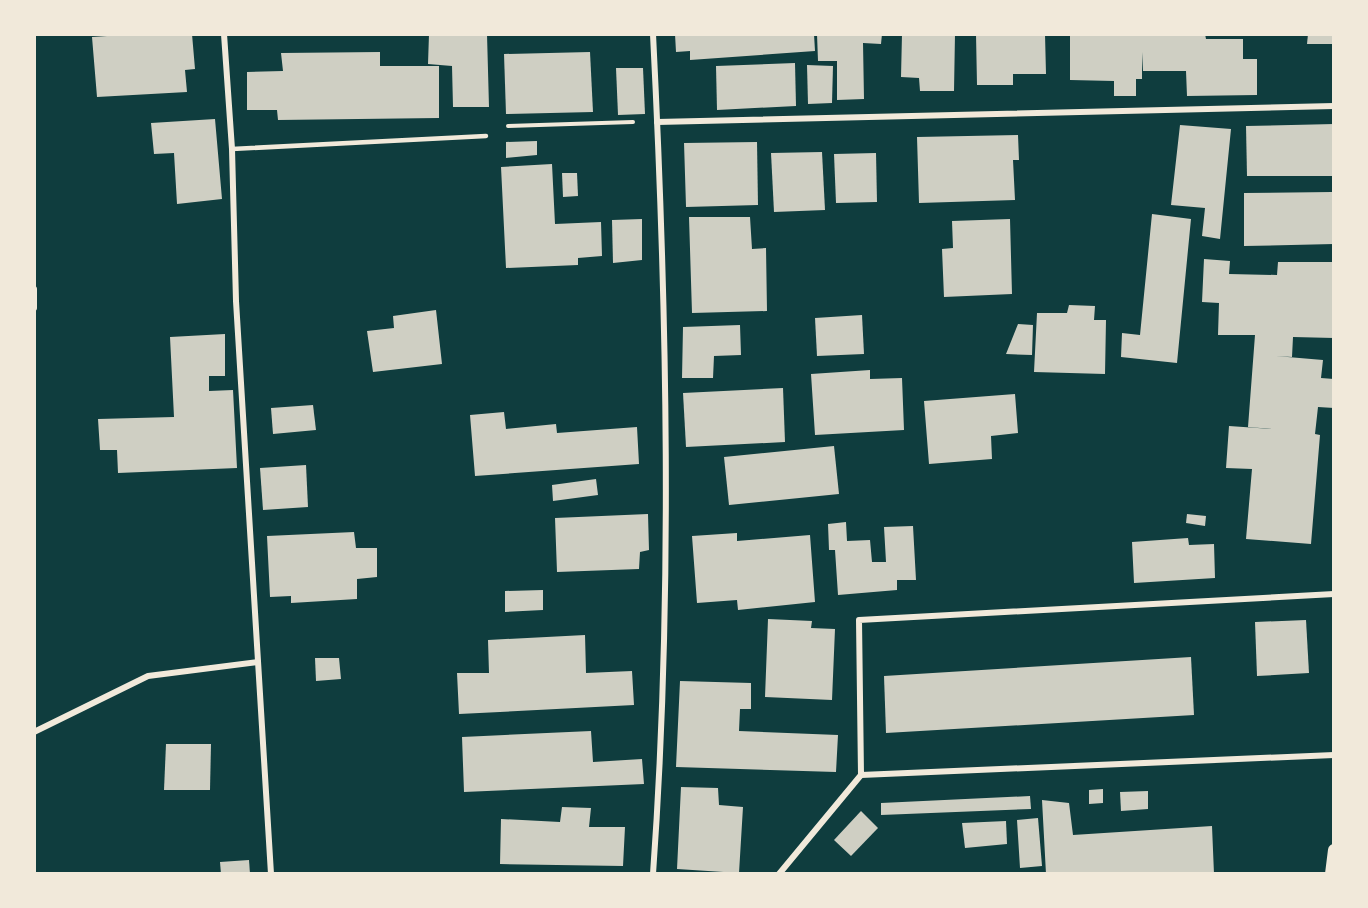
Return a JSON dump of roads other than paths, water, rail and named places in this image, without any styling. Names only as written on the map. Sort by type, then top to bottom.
[{"type":"main road","points":[[1331,873],[1334,850]]},
{"type":"street","points":[[224,34],[232,149],[236,301],[272,873]]},
{"type":"street","points":[[653,34],[662,195],[665,339],[663,719],[653,873]]},
{"type":"street","points":[[657,122],[1334,105]]},
{"type":"street","points":[[34,289],[34,308]]},
{"type":"street","points":[[779,873],[861,775],[859,620],[1334,594]]},
{"type":"street","points":[[34,732],[148,676],[258,662]]},
{"type":"street","points":[[861,775],[1334,755]]},
{"type":"lane","points":[[232,149],[486,136]]}]
